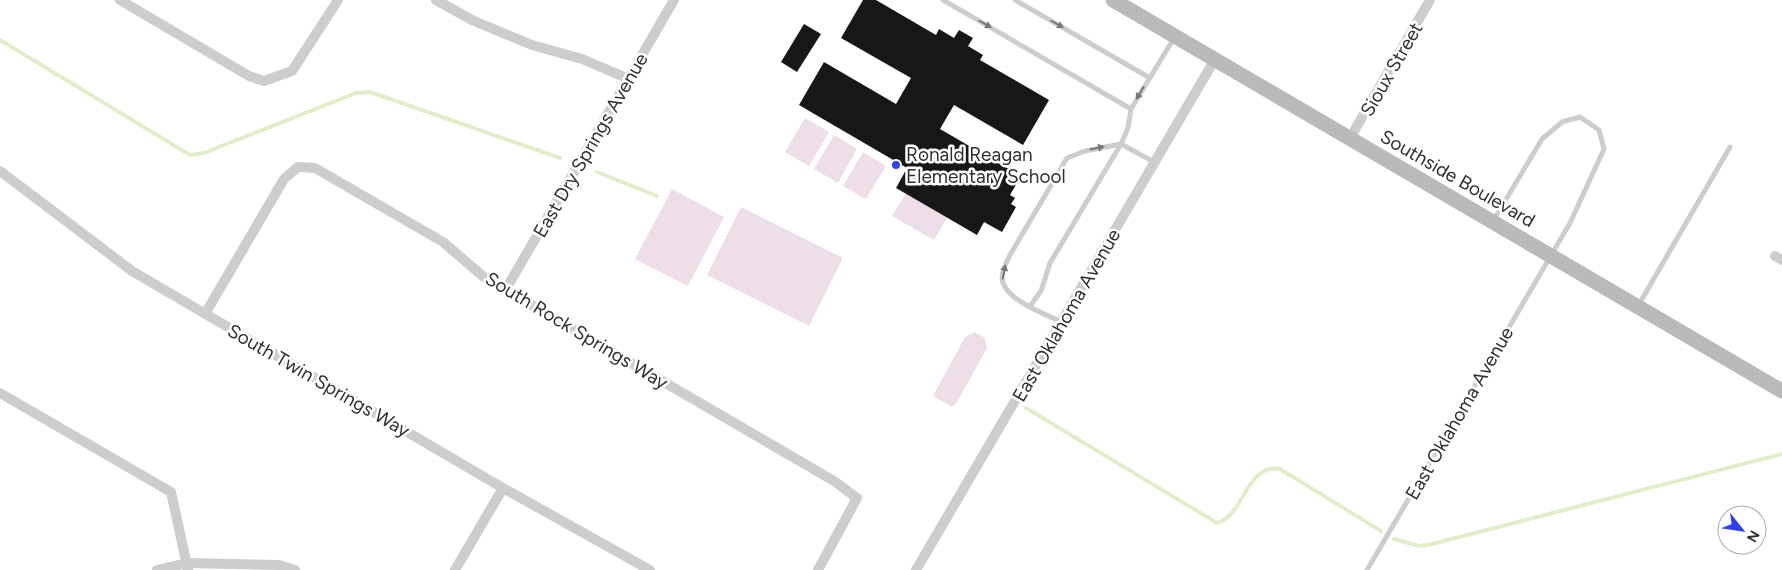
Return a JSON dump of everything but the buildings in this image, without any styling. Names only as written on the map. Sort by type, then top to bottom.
[{"type":"main road","name":"Southside Boulevard","points":[[1113,0],[1782,391]]},
{"type":"street","points":[[120,0],[248,76],[264,81],[292,71],[338,0]]},
{"type":"street","points":[[436,0],[474,20],[532,44],[582,59],[629,79]]},
{"type":"street","name":"East Dry Springs Avenue","points":[[506,290],[674,0]]},
{"type":"street","name":"Sioux Street","points":[[1350,138],[1430,0]]},
{"type":"street","name":"East Oklahoma Avenue","points":[[916,570],[1215,59]]},
{"type":"street","name":"South Rock Springs Way","points":[[205,314],[284,179],[298,167],[316,168],[444,242],[485,278],[834,481],[857,498],[818,570]]},
{"type":"street","name":"South Twin Springs Way","points":[[0,171],[132,271],[503,488],[650,570]]},
{"type":"street","points":[[0,393],[171,492],[188,566]]},
{"type":"street","points":[[455,570],[503,488]]},
{"type":"street","points":[[156,570],[188,566],[279,565],[295,570]]},
{"type":"lane","points":[[943,0],[1131,109]]},
{"type":"lane","points":[[1015,0],[1150,78]]},
{"type":"lane","points":[[1030,306],[1041,292],[1050,264],[1121,144],[1128,128],[1131,109],[1175,36]]},
{"type":"lane","name":"East Oklahoma Avenue","points":[[1367,570],[1570,223],[1604,149],[1599,130],[1580,117],[1562,122],[1542,139],[1493,222]]},
{"type":"lane","points":[[1062,322],[1007,292],[1003,284],[1003,269],[1010,255],[1067,158],[1084,151],[1121,144],[1155,163]]},
{"type":"lane","points":[[1638,307],[1730,147]]},
{"type":"shaded area","points":[[805,118],[829,132],[809,166],[785,152]]},
{"type":"shaded area","points":[[834,135],[857,149],[838,183],[814,169]]},
{"type":"shaded area","points":[[863,152],[886,166],[866,199],[843,186]]},
{"type":"shaded area","points":[[672,189],[724,217],[688,286],[635,259]]},
{"type":"shaded area","points":[[906,193],[947,218],[934,240],[892,216]]},
{"type":"shaded area","points":[[741,207],[843,258],[809,326],[707,275]]},
{"type":"shaded area","points":[[975,332],[985,338],[987,348],[956,404],[952,407],[933,396],[965,337]]},
{"type":"waterway","points":[[0,40],[190,155],[204,153],[356,93],[370,92],[560,158]]},
{"type":"waterway","points":[[597,172],[657,196]]},
{"type":"waterway","points":[[1026,408],[1217,523],[1234,510],[1253,481],[1260,474],[1269,469],[1280,469],[1381,531]]},
{"type":"waterway","points":[[1394,539],[1419,546],[1432,544],[1782,454]]},
{"type":"place","name":"Ronald Reagan Elementary School","points":[[896,165]]}]
